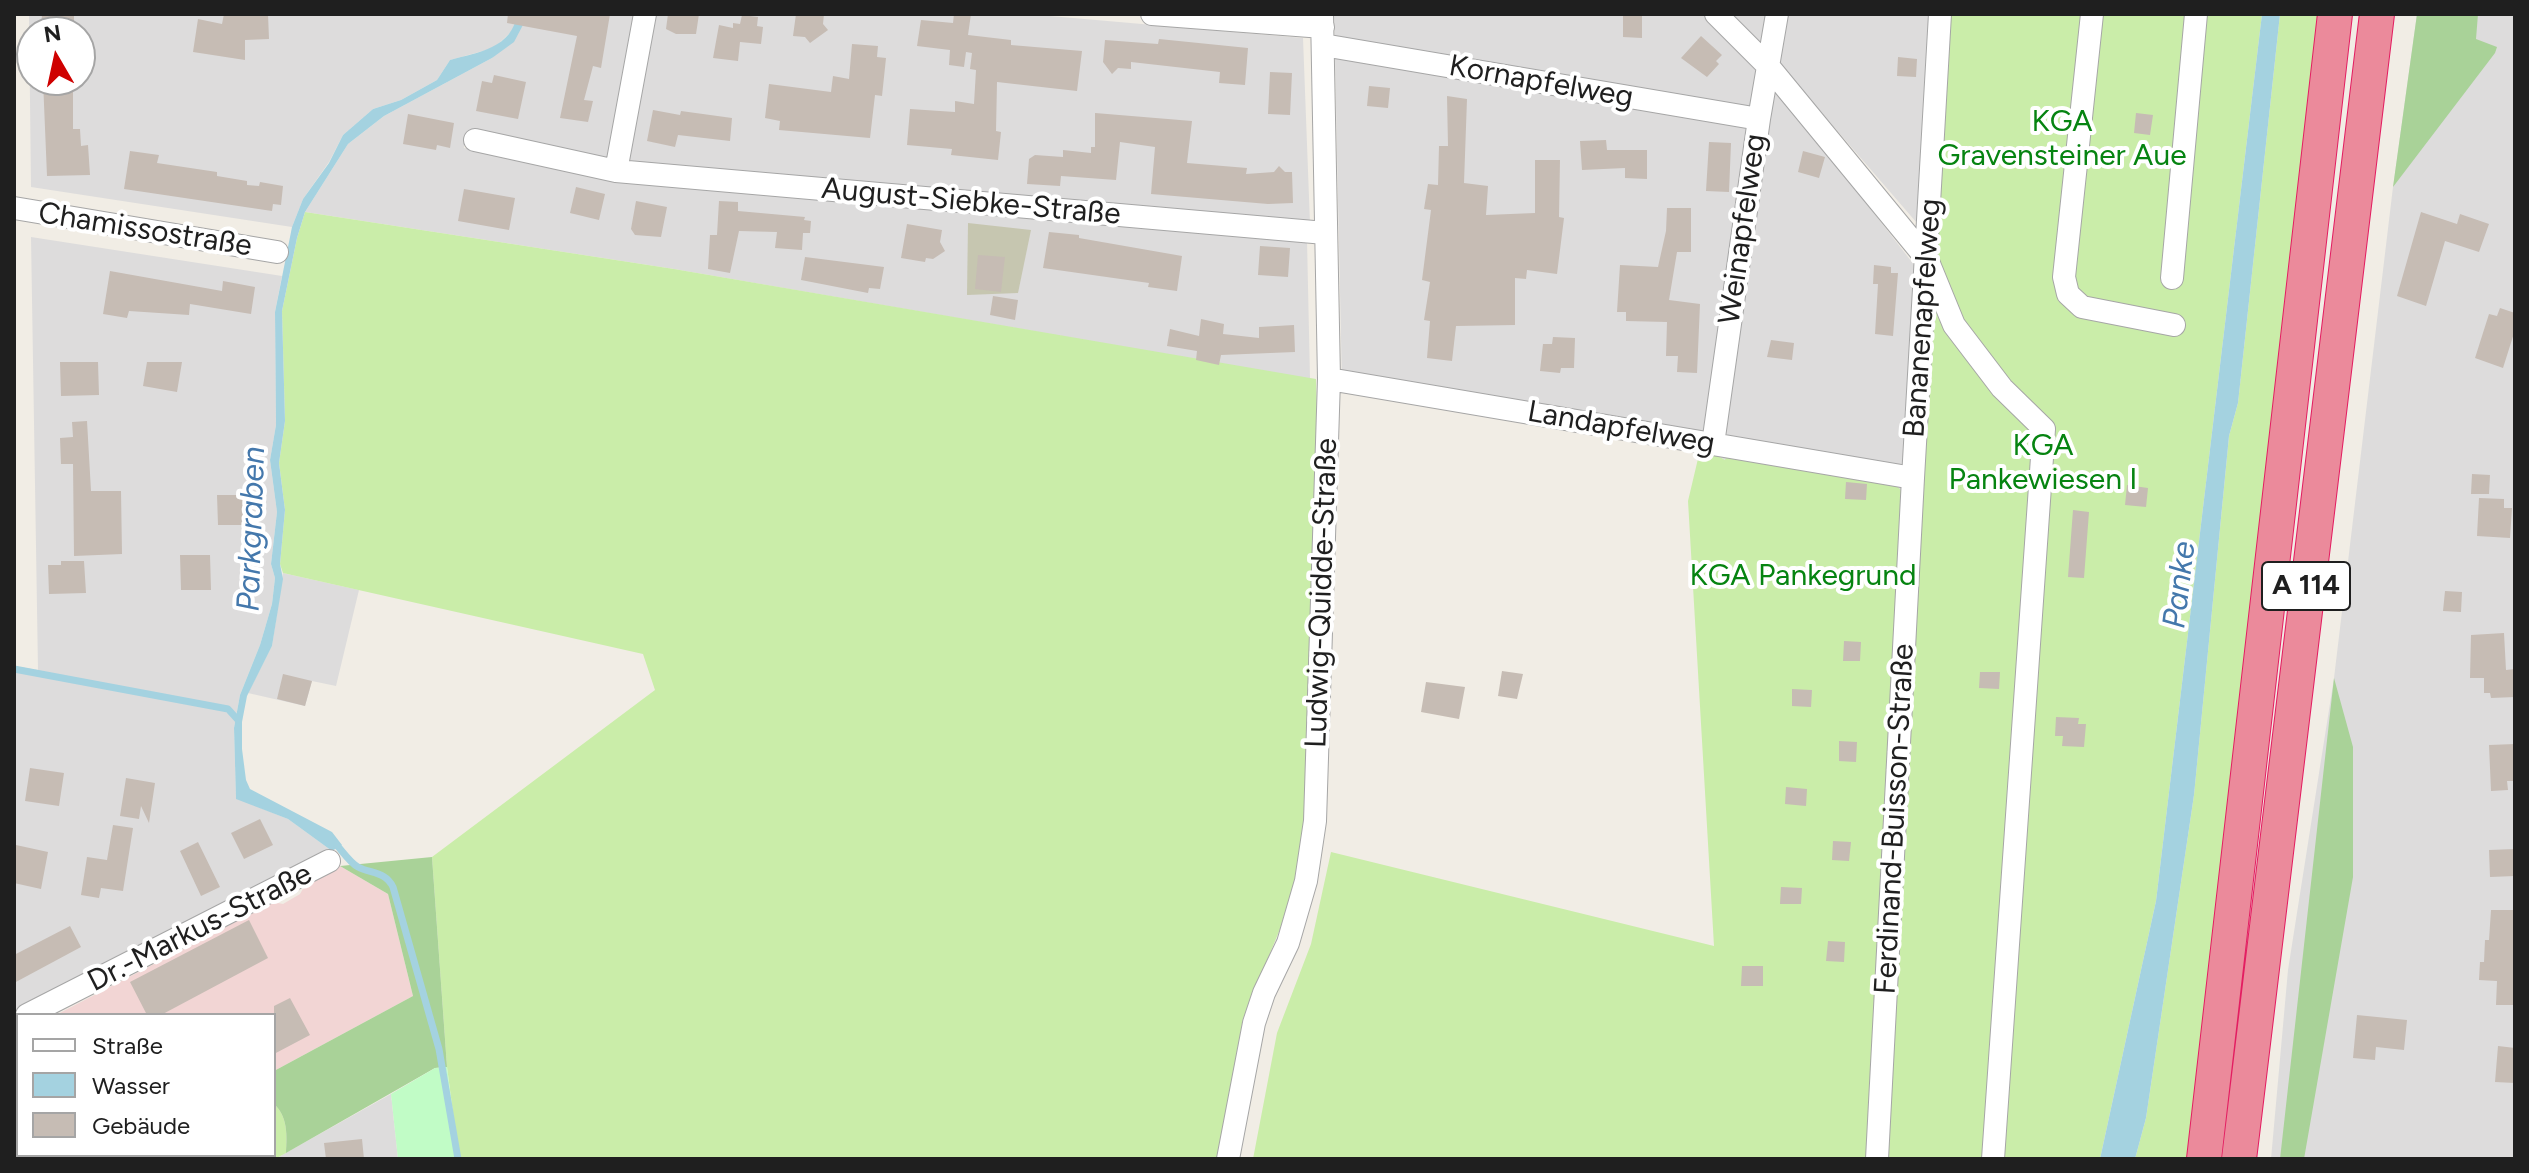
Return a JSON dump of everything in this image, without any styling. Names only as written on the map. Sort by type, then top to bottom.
[{"type":"highway","name":"A 114","points":[[2204,1159],[2335,14]]},
{"type":"highway","name":"A 114","points":[[2239,1159],[2377,14]]},
{"type":"street","points":[[616,171],[645,14]]},
{"type":"street","points":[[1152,14],[1323,29]]},
{"type":"street","points":[[1716,14],[1769,67],[1927,259],[1954,325],[2002,388],[2044,429],[1993,1159]]},
{"type":"street","name":"Weinapfelweg","points":[[1713,444],[1777,14]]},
{"type":"street","name":"Bananenapfelweg","points":[[1913,478],[1940,14]]},
{"type":"street","points":[[2092,14],[2064,277],[2068,294],[2082,307],[2174,325]]},
{"type":"street","points":[[2172,278],[2196,14]]},
{"type":"street","name":"Kornapfelweg","points":[[1323,29],[1759,119]]},
{"type":"street","name":"Ludwig-Quidde-Straße","points":[[1228,1159],[1254,1023],[1264,993],[1288,943],[1306,881],[1315,821],[1329,379],[1323,29]]},
{"type":"street","name":"August-Siebke-Straße","points":[[475,140],[616,171],[1325,233]]},
{"type":"street","name":"Chamissostraße","points":[[14,208],[277,252]]},
{"type":"street","name":"Landapfelweg","points":[[1329,379],[1913,478]]},
{"type":"street","name":"Ferdinand-Buisson-Straße","points":[[1877,1159],[1913,478]]},
{"type":"street","name":"Dr.-Markus-Straße","points":[[31,1013],[329,861]]},
{"type":"shaded area","points":[[29,14],[517,14],[515,28],[494,48],[450,60],[437,80],[401,100],[373,109],[343,135],[329,162],[303,199],[292,227],[31,187],[30,96],[96,96],[96,16]]},
{"type":"shaded area","points":[[527,14],[640,14],[608,165],[464,139],[464,148],[543,163],[606,180],[1307,240],[1310,379],[674,269],[305,212],[348,144],[384,116],[492,58]]},
{"type":"shaded area","points":[[657,14],[1027,14],[1303,38],[1310,224],[634,167],[626,156]]},
{"type":"shaded area","points":[[1334,14],[1945,14],[1936,245],[1763,45],[1759,65],[1939,297],[1905,496],[1725,460],[1701,446],[1342,384]]},
{"type":"shaded area","points":[[2417,14],[2515,14],[2515,1159],[2271,1159],[2288,970],[2334,678]]},
{"type":"shaded area","points":[[968,223],[1031,230],[1018,293],[967,295]]},
{"type":"shaded area","points":[[31,237],[282,276],[275,312],[276,425],[270,460],[277,512],[271,564],[275,578],[272,604],[240,695],[234,728],[236,798],[288,819],[332,851],[14,1011],[14,666],[38,670]]},
{"type":"shaded area","points":[[283,573],[359,590],[336,686],[312,681],[305,706],[248,693],[272,646]]},
{"type":"shaded area","points":[[340,866],[388,894],[413,996],[276,1070],[276,1013],[60,1013],[273,902],[283,904],[300,894],[305,885]]},
{"type":"shaded area","points":[[391,1094],[398,1159],[275,1159]]},
{"type":"shaded area","points":[[14,1101],[16,1157],[116,1157],[14,1159]]},
{"type":"green space","points":[[1947,14],[2262,14],[2156,901],[2100,1159],[1253,1159],[1277,1033],[1311,944],[1331,852],[1714,946],[1688,501],[1701,446],[1725,460],[1727,455],[1889,477],[1905,495],[1931,318],[1939,297],[1936,245]]},
{"type":"green space","points":[[2280,14],[2319,14],[2187,1159],[2135,1159],[2146,1118],[2194,795],[2229,436],[2238,403]]},
{"type":"green space","points":[[2417,14],[2478,14],[2476,39],[2497,47],[2393,187]]},
{"type":"green space","points":[[305,212],[674,269],[1316,379],[1319,480],[1309,819],[1300,863],[1280,929],[1243,1019],[1217,1159],[459,1159],[447,1067],[432,857],[655,690],[643,654],[283,573],[280,564],[285,510],[279,463],[285,421],[282,311]]},
{"type":"green space","points":[[2334,678],[2353,747],[2353,877],[2304,1159],[2280,1159]]},
{"type":"green space","points":[[432,857],[447,1067],[435,1068],[286,1153],[284,1120],[276,1106],[276,1070],[413,996],[388,894],[340,866]]},
{"type":"green space","points":[[447,1067],[459,1159],[398,1159],[391,1094],[435,1068]]},
{"type":"green space","points":[[276,1106],[286,1127],[286,1153],[275,1159],[112,1159],[276,1157]]},
{"type":"water","points":[[517,14],[524,23],[514,42],[492,58],[384,116],[348,144],[305,212],[297,238],[282,311],[285,421],[279,463],[285,510],[280,564],[283,579],[272,646],[247,696],[242,722],[242,749],[250,789],[332,832],[342,845],[332,851],[288,819],[236,799],[234,728],[240,695],[272,604],[275,578],[271,564],[277,512],[270,460],[276,425],[275,312],[292,227],[303,199],[329,163],[343,135],[373,109],[401,100],[437,80],[450,60],[483,51],[501,41],[514,25]]},
{"type":"water","points":[[2262,14],[2280,14],[2238,403],[2229,436],[2194,795],[2146,1118],[2135,1159],[2100,1159],[2156,901]]},
{"type":"building","points":[[42,14],[74,14],[74,16]]},
{"type":"building","points":[[224,14],[268,14],[269,39],[245,40],[245,60],[193,52],[198,19],[222,24]]},
{"type":"building","points":[[508,14],[610,14],[601,68],[593,66],[584,100],[593,101],[588,122],[560,118],[577,36],[507,23]]},
{"type":"building","points":[[668,14],[699,14],[696,34],[676,34],[666,29]]},
{"type":"building","points":[[796,14],[824,14],[823,24],[828,30],[810,43],[805,37],[793,36]]},
{"type":"building","points":[[954,14],[971,14],[968,35],[1011,40],[1011,45],[1082,51],[1077,91],[997,82],[996,131],[1001,132],[998,160],[951,155],[952,149],[907,145],[910,109],[955,112],[955,101],[974,104],[976,70],[970,69],[972,53],[966,52],[964,67],[949,65],[950,50],[917,46],[921,20],[953,23]]},
{"type":"building","points":[[1623,14],[1642,14],[1642,38],[1623,37]]},
{"type":"building","points":[[742,15],[758,17],[757,26],[763,27],[761,44],[740,42],[738,61],[713,58],[719,25],[733,28],[733,23],[740,24]]},
{"type":"building","points":[[1701,36],[1722,55],[1716,61],[1719,64],[1707,77],[1681,58]]},
{"type":"building","points":[[1159,39],[1248,48],[1245,85],[1219,83],[1220,72],[1131,62],[1131,69],[1118,68],[1112,74],[1103,62],[1105,40],[1158,44]]},
{"type":"building","points":[[852,44],[878,46],[877,57],[886,58],[882,96],[875,95],[870,138],[779,130],[780,121],[765,118],[769,84],[831,92],[833,76],[849,79]]},
{"type":"building","points":[[1898,57],[1917,59],[1916,77],[1897,76]]},
{"type":"building","points":[[1270,72],[1292,73],[1290,115],[1268,114]]},
{"type":"building","points":[[494,75],[526,82],[518,119],[476,111],[482,81],[492,83]]},
{"type":"building","points":[[1369,86],[1390,88],[1388,108],[1367,106]]},
{"type":"building","points":[[44,96],[73,96],[73,129],[80,129],[81,146],[88,145],[90,175],[47,176]]},
{"type":"building","points":[[1447,96],[1467,99],[1464,183],[1488,186],[1486,215],[1535,213],[1535,160],[1560,160],[1559,217],[1564,218],[1557,274],[1527,270],[1526,279],[1515,278],[1515,325],[1456,326],[1452,361],[1427,358],[1430,321],[1424,320],[1430,282],[1422,280],[1431,210],[1424,209],[1428,184],[1438,185],[1439,146],[1448,146]]},
{"type":"building","points":[[653,110],[732,118],[730,141],[678,135],[675,147],[647,141]]},
{"type":"building","points":[[1095,113],[1192,121],[1187,163],[1247,168],[1246,174],[1274,172],[1279,166],[1285,172],[1292,172],[1293,203],[1268,204],[1151,194],[1155,147],[1120,142],[1116,180],[1061,176],[1060,186],[1027,184],[1029,159],[1035,155],[1063,157],[1063,150],[1091,153],[1091,147],[1095,147]]},
{"type":"building","points":[[2136,113],[2153,115],[2150,135],[2134,133]]},
{"type":"building","points":[[408,114],[454,123],[450,148],[437,145],[436,150],[403,144]]},
{"type":"building","points":[[1606,140],[1607,150],[1647,150],[1647,179],[1625,178],[1625,168],[1582,170],[1580,141]]},
{"type":"building","points":[[1709,142],[1731,143],[1729,192],[1706,191]]},
{"type":"building","points":[[130,151],[159,155],[157,163],[217,172],[217,176],[247,181],[247,185],[259,186],[260,182],[283,186],[281,205],[273,204],[272,211],[124,189]]},
{"type":"building","points":[[1803,151],[1825,157],[1819,178],[1798,172]]},
{"type":"building","points":[[576,187],[605,194],[599,220],[570,213]]},
{"type":"building","points":[[464,189],[515,198],[509,230],[458,221]]},
{"type":"building","points":[[636,201],[667,207],[661,237],[635,235],[631,229]]},
{"type":"building","points":[[719,201],[738,202],[738,211],[805,217],[804,220],[811,221],[810,233],[803,233],[802,250],[775,248],[777,232],[739,231],[730,273],[708,269],[710,235],[717,235]]},
{"type":"building","points":[[1667,208],[1691,208],[1691,252],[1677,252],[1669,300],[1700,304],[1697,373],[1677,372],[1678,356],[1666,356],[1667,322],[1626,321],[1626,312],[1617,312],[1620,265],[1658,267],[1666,231]]},
{"type":"building","points":[[2421,212],[2457,224],[2460,214],[2489,224],[2479,252],[2445,241],[2426,306],[2397,296]]},
{"type":"building","points":[[907,224],[942,230],[940,242],[945,251],[933,259],[926,258],[925,262],[901,258]]},
{"type":"building","points":[[1049,232],[1182,256],[1177,291],[1148,287],[1149,283],[1043,268]]},
{"type":"building","points":[[1260,246],[1290,248],[1288,277],[1258,275]]},
{"type":"building","points":[[978,255],[1005,257],[1001,292],[975,289]]},
{"type":"building","points":[[805,257],[884,267],[880,289],[869,288],[868,293],[801,280]]},
{"type":"building","points":[[1874,265],[1891,267],[1891,273],[1898,273],[1893,336],[1875,334],[1878,284],[1873,284]]},
{"type":"building","points":[[110,271],[222,291],[223,281],[255,287],[251,314],[190,304],[189,315],[129,311],[127,318],[103,314]]},
{"type":"building","points":[[993,296],[1018,300],[1015,320],[990,315]]},
{"type":"building","points":[[2500,308],[2515,313],[2515,330],[2503,368],[2475,358],[2489,314],[2497,316]]},
{"type":"building","points":[[1201,319],[1224,324],[1223,334],[1259,338],[1259,327],[1294,325],[1295,352],[1221,355],[1219,365],[1196,360],[1197,351],[1167,346],[1170,329],[1199,336]]},
{"type":"building","points":[[1553,337],[1575,338],[1574,368],[1561,368],[1560,373],[1540,371],[1543,344],[1552,344]]},
{"type":"building","points":[[1771,340],[1794,343],[1792,360],[1767,357]]},
{"type":"building","points":[[60,362],[98,362],[99,395],[61,396]]},
{"type":"building","points":[[147,362],[182,362],[177,392],[143,386]]},
{"type":"building","points":[[87,421],[91,491],[121,491],[122,554],[74,556],[73,464],[61,464],[60,438],[73,437],[72,422]]},
{"type":"building","points":[[2472,474],[2490,475],[2489,494],[2471,494]]},
{"type":"building","points":[[1846,482],[1867,484],[1866,500],[1845,499]]},
{"type":"building","points":[[2127,485],[2148,488],[2146,507],[2125,505]]},
{"type":"building","points":[[217,495],[245,495],[245,525],[218,525]]},
{"type":"building","points":[[2479,498],[2504,499],[2504,508],[2512,508],[2510,538],[2477,536]]},
{"type":"building","points":[[2073,510],[2089,512],[2084,578],[2068,577]]},
{"type":"building","points":[[180,555],[210,555],[211,590],[181,590]]},
{"type":"building","points":[[61,561],[84,561],[86,593],[49,594],[48,565],[61,565]]},
{"type":"building","points":[[2445,591],[2462,592],[2461,612],[2443,611]]},
{"type":"building","points":[[2504,633],[2506,670],[2515,669],[2515,697],[2491,698],[2490,693],[2484,693],[2484,678],[2470,678],[2471,635]]},
{"type":"building","points":[[1844,641],[1861,642],[1860,661],[1843,661]]},
{"type":"building","points":[[1502,671],[1523,674],[1517,699],[1498,696]]},
{"type":"building","points":[[1980,672],[2000,672],[1999,689],[1979,688]]},
{"type":"building","points":[[283,674],[312,681],[305,706],[277,699]]},
{"type":"building","points":[[1426,682],[1465,687],[1459,719],[1421,712]]},
{"type":"building","points":[[1792,689],[1812,690],[1811,707],[1792,706]]},
{"type":"building","points":[[2056,717],[2079,718],[2078,724],[2086,724],[2084,747],[2062,746],[2063,736],[2055,736]]},
{"type":"building","points":[[1839,741],[1857,742],[1856,762],[1839,761]]},
{"type":"building","points":[[2515,744],[2515,781],[2507,781],[2508,790],[2491,791],[2489,745]]},
{"type":"building","points":[[30,768],[64,773],[59,806],[25,801]]},
{"type":"building","points":[[126,778],[155,783],[149,823],[141,806],[139,819],[120,816]]},
{"type":"building","points":[[1786,787],[1807,789],[1806,806],[1785,804]]},
{"type":"building","points":[[260,819],[273,845],[244,859],[231,833]]},
{"type":"building","points":[[113,825],[133,828],[123,891],[101,888],[99,898],[81,895],[87,857],[107,860]]},
{"type":"building","points":[[1833,841],[1851,842],[1849,861],[1832,860]]},
{"type":"building","points":[[198,842],[220,887],[201,896],[180,851]]},
{"type":"building","points":[[16,845],[48,852],[41,889],[14,883]]},
{"type":"building","points":[[2515,849],[2515,876],[2490,877],[2489,850]]},
{"type":"building","points":[[1781,887],[1802,888],[1801,904],[1780,904]]},
{"type":"building","points":[[2491,910],[2515,910],[2515,1005],[2496,1005],[2497,981],[2479,980],[2485,940],[2489,940]]},
{"type":"building","points":[[249,920],[268,958],[165,1013],[146,1013],[130,982]]},
{"type":"building","points":[[70,926],[81,947],[14,983],[14,955]]},
{"type":"building","points":[[1828,941],[1845,942],[1844,962],[1826,961]]},
{"type":"building","points":[[1742,966],[1763,966],[1763,986],[1741,986]]},
{"type":"building","points":[[290,998],[310,1035],[276,1053],[276,1013],[274,1006]]},
{"type":"building","points":[[2357,1015],[2407,1020],[2404,1050],[2376,1047],[2375,1060],[2353,1058]]},
{"type":"building","points":[[2498,1046],[2515,1048],[2515,1083],[2495,1082]]},
{"type":"building","points":[[362,1139],[364,1159],[326,1159],[324,1143]]},
{"type":"waterway","points":[[14,669],[228,709],[238,720]]},
{"type":"waterway","name":"Parkgraben","points":[[334,842],[355,865],[382,875],[393,887],[439,1049],[458,1159]]},
{"type":"park label","name":"KGA Gravensteiner Aue","points":[[2062,139]]},
{"type":"park label","name":"KGA Pankewiesen I","points":[[2043,463]]},
{"type":"park label","name":"KGA Pankegrund","points":[[1803,576]]},
{"type":"water label","name":"Panke","points":[[2180,585]]}]
